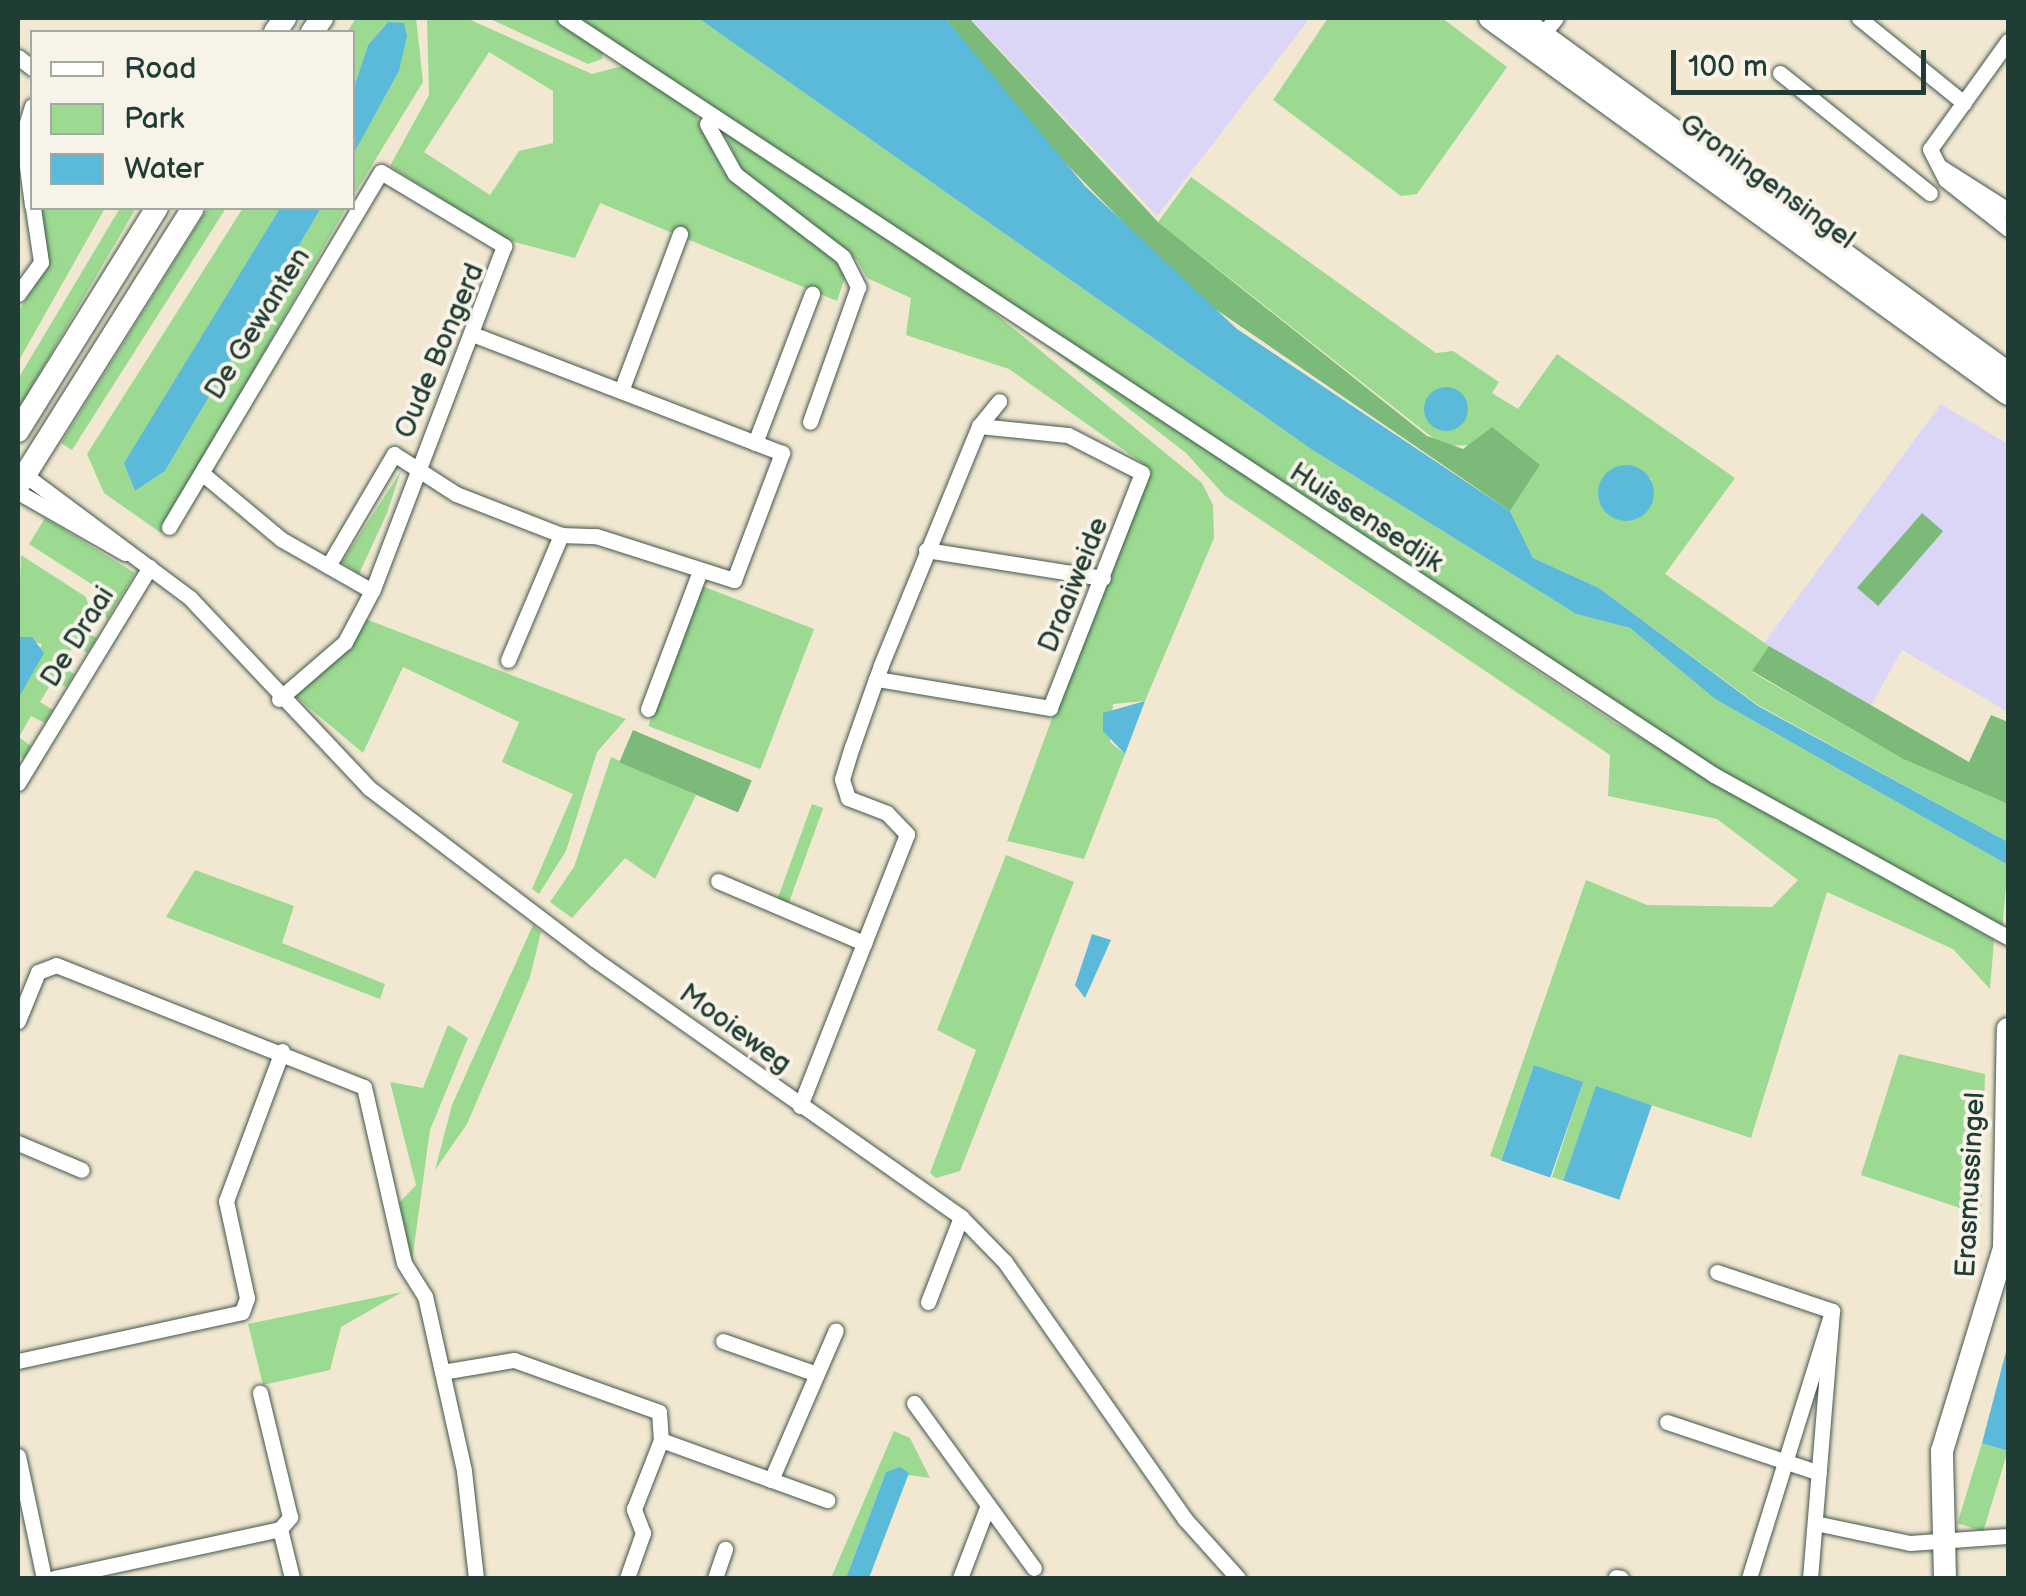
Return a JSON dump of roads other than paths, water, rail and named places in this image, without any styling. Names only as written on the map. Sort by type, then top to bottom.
[{"type":"street","name":"Huissensedijk","points":[[565,18],[1714,775],[2008,937]]},
{"type":"street","name":"Groningensingel","points":[[1490,18],[1544,33],[2008,394]]},
{"type":"street","name":"Groningensingel","points":[[1519,18],[2008,373]]},
{"type":"street","points":[[1859,18],[1964,103]]},
{"type":"street","points":[[2008,41],[1930,149],[1939,166],[2008,229]]},
{"type":"street","points":[[1780,73],[1930,192]]},
{"type":"street","points":[[30,112],[22,134],[30,186]]},
{"type":"street","points":[[712,116],[707,124],[735,174],[843,257],[858,288],[810,422]]},
{"type":"street","points":[[1939,166],[2008,210]]},
{"type":"street","name":"De Gewanten","points":[[169,527],[381,172],[504,246]]},
{"type":"street","points":[[18,294],[41,262],[34,210]]},
{"type":"street","points":[[18,431],[156,210]]},
{"type":"street","points":[[20,481],[192,210]]},
{"type":"street","points":[[622,391],[680,234]]},
{"type":"street","name":"Oude Bongerd","points":[[278,699],[345,642],[372,592],[504,246]]},
{"type":"street","points":[[755,443],[812,294]]},
{"type":"street","points":[[417,474],[561,535],[596,536],[699,573],[734,580],[750,547],[782,465],[782,454],[472,334]]},
{"type":"street","points":[[800,1106],[907,834],[842,790],[876,680],[926,550],[978,426],[999,401]]},
{"type":"street","name":"Draaiweide","points":[[876,680],[1050,708],[1144,482],[1096,443],[998,422],[978,426]]},
{"type":"street","name":"Oude Bongerd","points":[[328,566],[394,454],[417,474]]},
{"type":"street","points":[[203,474],[328,566],[372,592]]},
{"type":"street","name":"Mooieweg","points":[[20,481],[190,598],[278,699],[370,788],[800,1106],[961,1217],[1005,1262],[1185,1518],[1238,1578]]},
{"type":"street","points":[[508,660],[561,535]]},
{"type":"street","points":[[926,550],[1103,578]]},
{"type":"street","name":"De Draai","points":[[18,783],[150,567]]},
{"type":"street","points":[[648,710],[699,573]]},
{"type":"street","points":[[718,882],[864,944]]},
{"type":"street","points":[[18,1021],[38,972],[56,965],[282,1051],[364,1087],[404,1263],[425,1296],[442,1372],[476,1578]]},
{"type":"street","name":"Erasmussingel","points":[[1960,1578],[1951,1540],[1942,1450],[2004,1248],[2008,1029]]},
{"type":"street","points":[[18,1361],[242,1312],[247,1298],[226,1202],[282,1051]]},
{"type":"street","points":[[18,1143],[82,1170]]},
{"type":"street","points":[[928,1302],[961,1217]]},
{"type":"street","points":[[1717,1272],[1832,1311]]},
{"type":"street","points":[[1749,1578],[1832,1311]]},
{"type":"street","points":[[1810,1578],[1832,1311]]},
{"type":"street","points":[[772,1480],[811,1372],[836,1330]]},
{"type":"street","points":[[723,1341],[811,1372]]},
{"type":"street","points":[[442,1372],[514,1360],[660,1412],[661,1440],[634,1509],[642,1533],[628,1578]]},
{"type":"street","points":[[54,1578],[280,1529],[290,1517],[260,1393]]},
{"type":"street","points":[[914,1403],[1034,1568]]},
{"type":"street","points":[[1667,1422],[1819,1473]]},
{"type":"street","points":[[661,1440],[827,1500]]},
{"type":"street","points":[[18,1456],[44,1578]]},
{"type":"street","points":[[960,1578],[988,1505]]},
{"type":"street","points":[[1815,1523],[1951,1540],[2008,1536]]},
{"type":"street","points":[[280,1529],[292,1578]]},
{"type":"street","name":"Erasmussingel","points":[[1944,1578],[1951,1540]]},
{"type":"street","points":[[714,1578],[725,1549]]},
{"type":"water","points":[[698,18],[945,18],[1085,186],[1237,329],[1510,511],[1533,558],[1599,588],[1758,706],[2008,842],[2008,865],[1715,699],[1630,628],[1576,614],[1311,449]]},
{"type":"water","points":[[388,22],[404,23],[407,36],[399,71],[355,151],[355,84],[368,45]]},
{"type":"water","points":[[279,210],[320,210],[165,471],[135,491],[124,463]]},
{"type":"water","points":[[1446,387],[1462,393],[1468,409],[1462,425],[1446,431],[1430,425],[1424,409],[1430,393]]},
{"type":"water","points":[[1626,465],[1646,473],[1654,493],[1646,513],[1626,521],[1606,513],[1598,493],[1606,473]]},
{"type":"water","points":[[18,637],[32,637],[44,653],[18,699]]},
{"type":"water","points":[[1145,701],[1125,754],[1103,731],[1103,713]]},
{"type":"water","points":[[1092,934],[1111,940],[1085,998],[1075,985]]},
{"type":"water","points":[[1534,1065],[1583,1082],[1550,1177],[1501,1160]]},
{"type":"water","points":[[1596,1086],[1652,1105],[1619,1200],[1563,1181]]},
{"type":"water","points":[[2008,1344],[2008,1451],[1982,1443]]},
{"type":"water","points":[[900,1467],[909,1473],[869,1578],[846,1578],[886,1472]]}]
